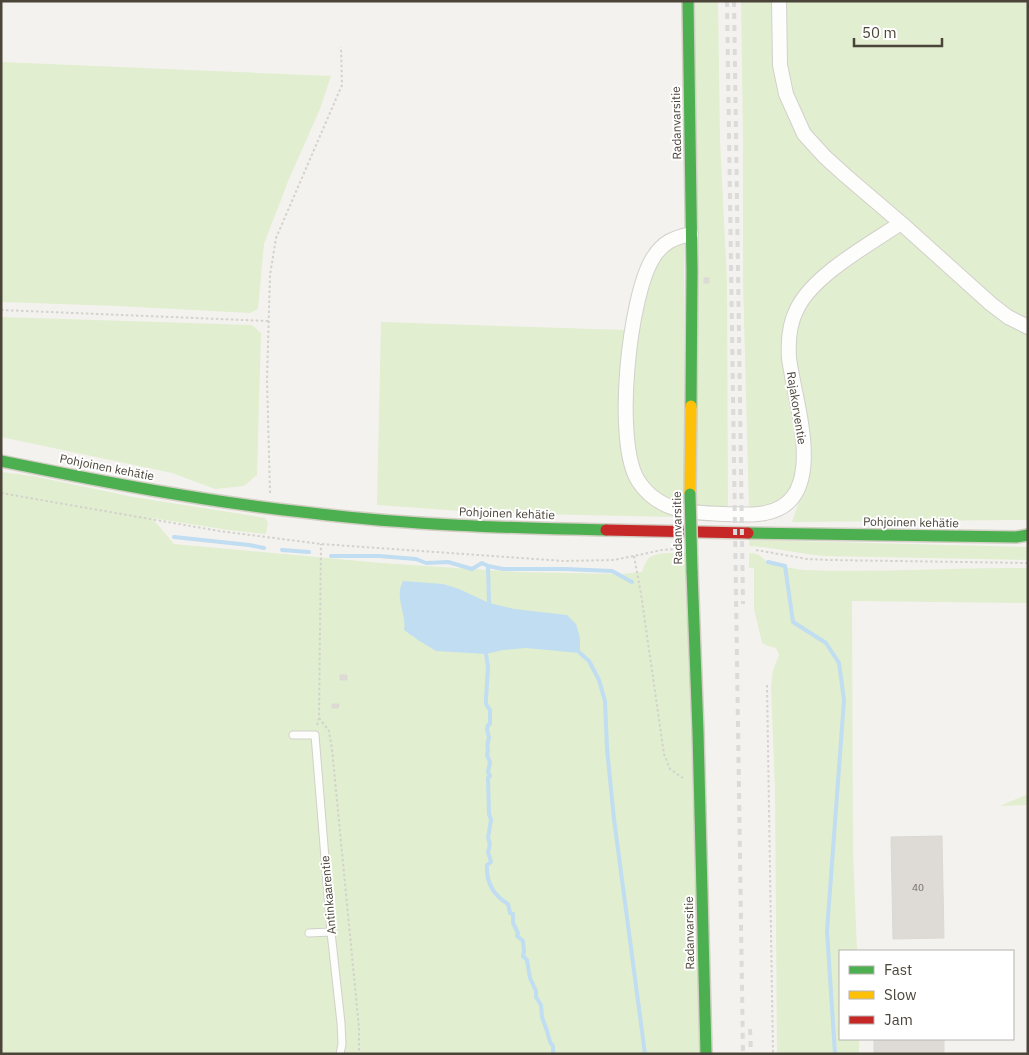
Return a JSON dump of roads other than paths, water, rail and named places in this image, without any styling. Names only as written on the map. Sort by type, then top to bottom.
[{"type":"street","name":"Radanvarsitie","points":[[688,1],[692,340],[690,494],[706,1054]]},
{"type":"street","points":[[779,1],[780,64],[786,94],[804,134],[825,157],[990,304],[1008,317],[1028,327]]},
{"type":"street","name":"Rajakorventie","points":[[691,234],[675,238],[662,247],[652,259],[643,279],[636,303],[626,393],[627,441],[630,459],[634,474],[639,482],[651,496],[664,504],[677,510],[692,512],[749,515],[772,512],[784,505],[796,494],[804,463],[802,427],[789,358],[791,325],[796,309],[807,293],[838,265],[901,223]]},
{"type":"street","name":"Pohjoinen kehätie","points":[[1,461],[191,497],[354,518],[502,527],[762,534],[1022,536],[1028,540]]},
{"type":"lane","name":"Antinkaarentie","points":[[294,735],[315,735],[331,932],[341,1023],[342,1044],[340,1054]]},
{"type":"lane","points":[[309,933],[331,932]]},
{"type":"water","points":[[403,581],[443,584],[489,603],[514,609],[567,615],[576,624],[580,638],[580,653],[526,648],[486,654],[436,651],[404,630],[404,618],[400,600]]},
{"type":"waterway","points":[[174,537],[264,548]]},
{"type":"waterway","points":[[282,550],[309,552]]},
{"type":"waterway","points":[[331,556],[379,556],[416,559],[426,563],[448,562],[472,569],[482,563],[488,566]]},
{"type":"waterway","points":[[768,562],[785,566],[793,622],[826,643],[839,663],[844,700],[827,931],[835,1054]]},
{"type":"waterway","points":[[489,603],[488,566],[503,569],[612,571],[632,582]]},
{"type":"waterway","points":[[580,653],[589,661],[599,680],[605,701],[607,749],[614,819],[645,1054]]},
{"type":"waterway","points":[[486,654],[488,667],[486,704],[490,710],[490,724],[487,729],[489,738],[487,755],[490,762],[488,772],[490,776],[488,778],[489,814],[491,820],[488,838],[490,842],[488,852],[491,862],[487,865],[488,877],[494,892],[508,904],[510,913],[513,914],[513,923],[518,933],[517,936],[523,941],[523,956],[527,960],[530,978],[536,991],[536,997],[541,1005],[542,1017],[553,1046],[553,1054]]},
{"type":"railway","points":[[727,1],[743,1054]]},
{"type":"railway","points":[[734,1],[743,604]]},
{"type":"railway","points":[[750,1029],[751,1054]]}]
